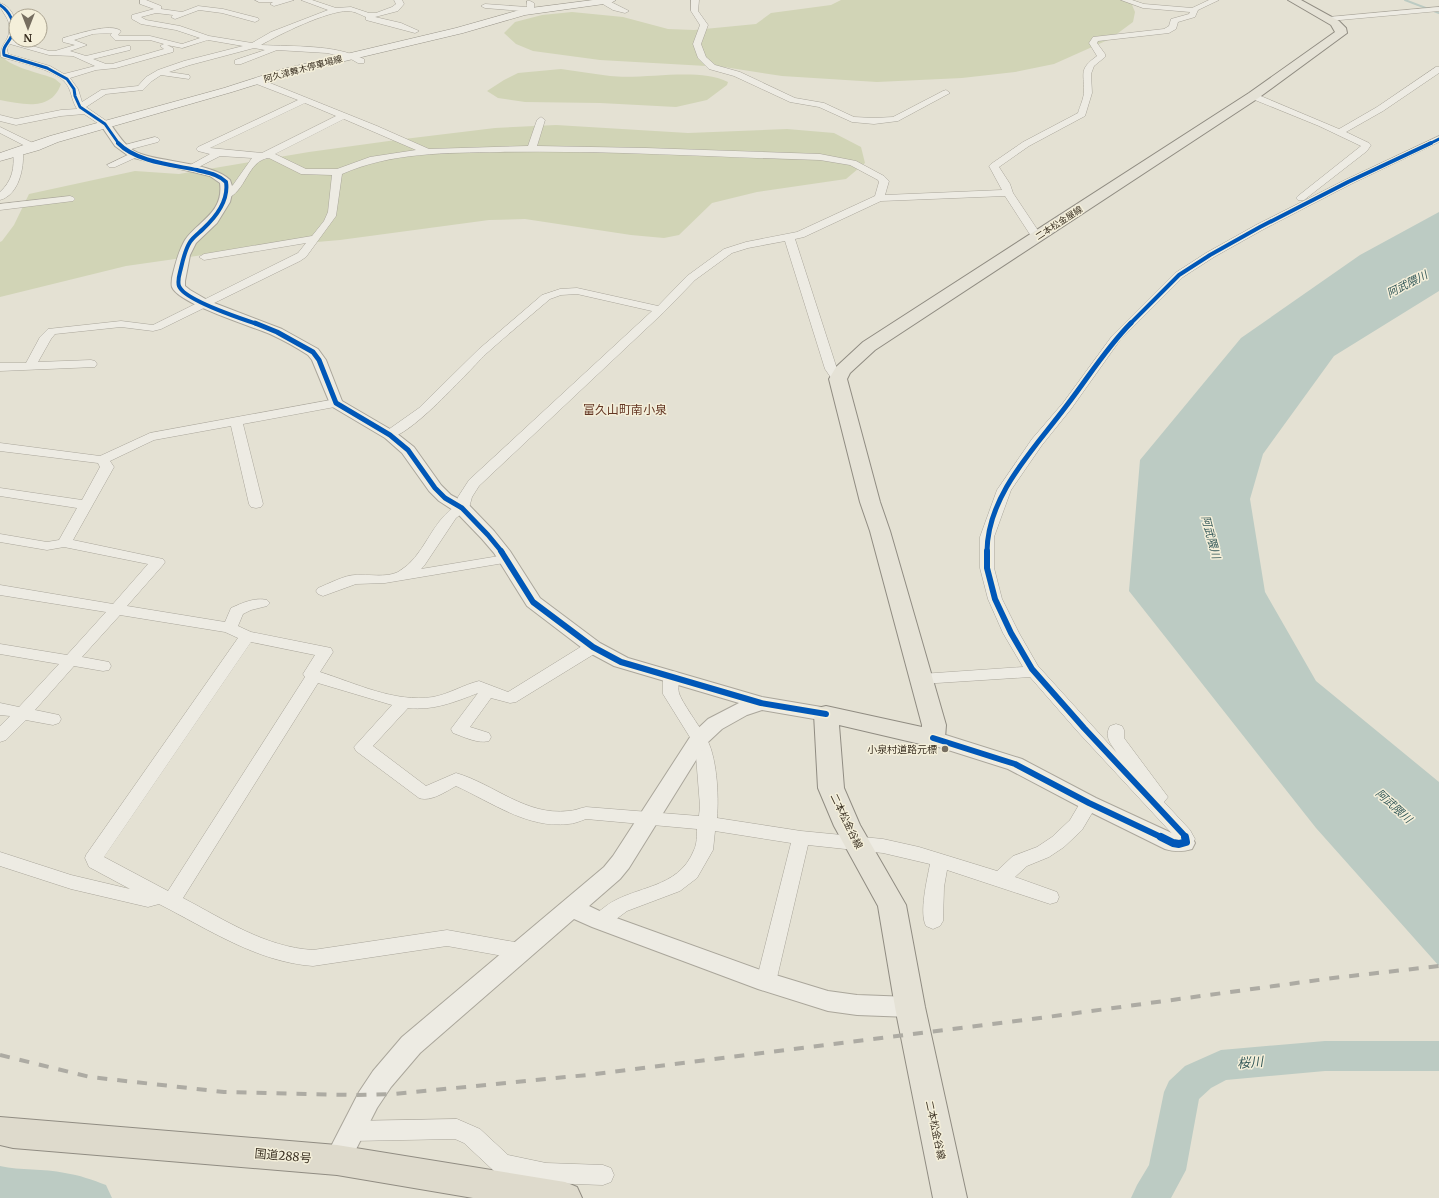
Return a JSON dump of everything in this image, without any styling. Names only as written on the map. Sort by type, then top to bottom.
[{"type":"highway","name":"国道288号","points":[[0,1131],[337,1160],[565,1198]]},
{"type":"main road","name":"二本松金屋線","points":[[838,379],[842,371],[869,346],[1253,96],[1339,34],[1341,31],[1340,28],[1329,19],[1293,0]]},
{"type":"main road","name":"阿久津舞木停車場線","points":[[0,157],[34,147],[54,139],[287,71],[356,58],[465,30],[519,13],[531,7],[575,6],[607,1]]},
{"type":"main road","points":[[826,714],[933,738],[934,725],[880,530],[870,502],[838,379]]},
{"type":"main road","name":"二本松金谷線","points":[[826,714],[831,788],[837,804],[857,844],[892,905],[910,1007],[950,1198]]},
{"type":"street","points":[[259,0],[275,2],[290,0]]},
{"type":"street","points":[[305,0],[335,10]]},
{"type":"street","points":[[368,15],[380,14],[395,9],[400,4],[398,0]]},
{"type":"street","points":[[695,0],[694,9],[697,17],[704,25],[697,44],[702,58],[712,67],[737,74],[793,100],[821,105],[859,123],[873,127],[895,119],[946,93]]},
{"type":"street","points":[[1125,0],[1143,6],[1194,10],[1215,0]]},
{"type":"street","points":[[607,1],[616,8],[625,11]]},
{"type":"street","points":[[143,2],[158,8],[156,11]]},
{"type":"street","points":[[519,13],[482,7],[531,7]]},
{"type":"street","points":[[158,25],[198,8],[214,9],[254,20]]},
{"type":"street","points":[[254,46],[274,34],[335,10],[351,9],[368,15],[368,17],[415,31]]},
{"type":"street","points":[[1329,19],[1439,9]]},
{"type":"street","points":[[235,14],[253,10]]},
{"type":"street","points":[[1039,236],[1035,234],[1008,193],[1005,184],[994,166],[995,164],[1026,144],[1082,114],[1088,93],[1087,74],[1090,65],[1101,56],[1094,41],[1097,38],[1166,31],[1172,28],[1174,21],[1192,16],[1194,10]]},
{"type":"street","points":[[184,14],[156,11],[136,17],[144,22],[174,28],[240,46],[267,52],[306,56],[315,65]]},
{"type":"street","points":[[1421,11],[1439,16]]},
{"type":"street","points":[[8,20],[6,30],[12,35],[4,44],[2,52],[6,56],[48,68],[63,76],[70,83],[82,109],[105,124],[119,144],[129,151],[214,174],[223,179],[227,189],[224,202],[213,220],[191,241],[184,255],[178,281],[179,287],[185,293],[204,304],[277,332],[309,349],[318,360],[336,403],[390,435],[408,450],[435,488],[445,498],[462,508],[488,535],[533,602],[593,646],[621,662],[761,703],[826,714]]},
{"type":"street","points":[[174,28],[186,24]]},
{"type":"street","points":[[56,53],[83,45],[66,40],[97,31],[115,30],[117,31],[114,35],[118,38],[150,38],[180,46],[208,38]]},
{"type":"street","points":[[78,43],[92,40],[121,40]]},
{"type":"street","points":[[7,41],[15,42],[20,46],[28,48],[56,53],[70,53],[87,58],[105,67]]},
{"type":"street","points":[[0,118],[5,118],[11,122],[16,122],[82,109],[107,91],[142,87],[149,79],[160,73],[240,46],[327,51],[356,58]]},
{"type":"street","points":[[87,58],[127,48]]},
{"type":"street","points":[[238,62],[276,48]]},
{"type":"street","points":[[63,76],[172,51],[187,63]]},
{"type":"street","points":[[145,57],[156,61]]},
{"type":"street","points":[[1340,132],[1380,109],[1439,69]]},
{"type":"street","points":[[160,73],[186,77]]},
{"type":"street","points":[[257,81],[306,100],[427,152]]},
{"type":"street","points":[[1253,96],[1340,132],[1366,144],[1367,146],[1287,208],[1289,213]]},
{"type":"street","points":[[306,100],[201,148],[219,153],[263,156],[270,155],[301,172],[338,172],[372,158],[427,152],[532,148],[820,157],[834,159],[862,167],[881,178],[884,181],[879,198]]},
{"type":"street","points":[[225,196],[235,190],[255,160],[342,116]]},
{"type":"street","points":[[532,148],[541,120]]},
{"type":"street","points":[[0,130],[34,147]]},
{"type":"street","points":[[1181,835],[1034,671],[1000,611],[991,586],[987,568],[987,537],[1004,490],[1037,442],[1067,406],[1116,338],[1179,276],[1247,234],[1348,182],[1439,139]]},
{"type":"street","points":[[112,165],[129,151],[155,140]]},
{"type":"street","points":[[0,197],[12,186],[18,172],[20,164],[18,152]]},
{"type":"street","points":[[190,168],[219,153]]},
{"type":"street","points":[[30,366],[46,337],[52,332],[121,324],[153,328],[296,259],[302,255],[333,213],[335,180],[338,172]]},
{"type":"street","points":[[403,575],[418,562],[451,515],[462,508],[466,497],[474,484],[660,310],[692,278],[728,251],[746,245],[800,236],[879,198],[1008,193]]},
{"type":"street","points":[[0,207],[36,202],[51,206],[70,199]]},
{"type":"street","points":[[789,238],[831,369],[838,379]]},
{"type":"street","points":[[204,257],[313,239]]},
{"type":"street","points":[[390,435],[423,411],[483,351],[530,310],[551,295],[566,291],[577,291],[660,310]]},
{"type":"street","points":[[0,367],[91,364]]},
{"type":"street","points":[[0,447],[102,460],[150,437],[336,403]]},
{"type":"street","points":[[236,422],[256,504]]},
{"type":"street","points":[[64,542],[107,467],[102,460]]},
{"type":"street","points":[[0,492],[75,504],[87,504]]},
{"type":"street","points":[[0,538],[47,546],[64,542],[158,562],[23,713],[0,736]]},
{"type":"street","points":[[323,591],[355,579],[372,580],[505,559]]},
{"type":"street","points":[[0,590],[229,628],[247,636],[325,652],[311,674],[314,676]]},
{"type":"street","points":[[229,628],[234,620],[236,612],[247,606],[262,603]]},
{"type":"street","points":[[247,636],[94,855],[96,862],[252,943],[298,958],[313,958],[447,938],[520,951]]},
{"type":"street","points":[[314,676],[404,702],[427,703],[479,686],[488,691],[510,698],[593,646]]},
{"type":"street","points":[[0,649],[103,666]]},
{"type":"street","points":[[921,679],[1034,671]]},
{"type":"street","points":[[166,899],[314,676]]},
{"type":"street","points":[[600,921],[620,906],[673,886],[690,873],[704,850],[709,806],[708,778],[705,756],[699,739],[671,694],[670,676]]},
{"type":"street","points":[[483,737],[459,729],[488,691]]},
{"type":"street","points":[[404,702],[362,747],[425,794],[456,779],[514,808],[548,818],[575,818],[586,813],[708,823],[801,838],[883,846],[919,854],[1000,878],[1050,897]]},
{"type":"street","points":[[337,1160],[368,1100],[382,1079],[411,1045],[520,951],[573,908],[612,873],[621,862],[699,739],[715,724],[740,710],[761,703]]},
{"type":"street","points":[[0,709],[53,719]]},
{"type":"street","points":[[933,738],[1014,764],[1089,803],[1173,843],[1179,844],[1181,835],[1172,815],[1116,739],[1116,730]]},
{"type":"street","points":[[1000,878],[1020,861],[1043,852],[1058,842],[1076,825],[1089,803]]},
{"type":"street","points":[[766,982],[801,838]]},
{"type":"street","points":[[0,859],[71,882],[148,900],[166,899]]},
{"type":"street","points":[[933,921],[935,887],[940,860]]},
{"type":"street","points":[[573,908],[600,921],[766,982],[828,1001],[857,1005],[910,1007]]},
{"type":"street","points":[[352,1131],[457,1129],[472,1136],[502,1164],[546,1173],[603,1175]]},
{"type":"green space","points":[[841,0],[1130,0],[1135,12],[1133,22],[1110,39],[1054,64],[1015,72],[962,78],[877,82],[782,76],[724,67],[600,60],[533,51],[516,44],[504,33],[515,22],[542,15],[572,12],[623,17],[668,29],[694,30],[756,24],[771,13],[831,5]]},
{"type":"green space","points":[[0,54],[10,63],[55,79],[61,84],[56,93],[50,99],[35,104],[0,100]]},
{"type":"green space","points":[[561,69],[624,77],[702,75],[728,82],[727,85],[707,100],[676,107],[600,103],[525,102],[498,98],[487,91],[518,73]]},
{"type":"green space","points":[[556,125],[688,133],[787,129],[834,133],[861,147],[865,163],[846,179],[757,192],[712,203],[679,235],[664,238],[631,235],[525,219],[489,220],[340,240],[259,247],[126,266],[0,297],[0,242],[14,225],[29,194],[135,171],[179,174],[309,152],[396,140],[495,128]]},
{"type":"water","name":"阿武隈川","points":[[1439,212],[1439,291],[1334,356],[1263,454],[1250,499],[1265,592],[1316,681],[1439,782],[1439,966],[1316,828],[1129,591],[1140,460],[1241,338],[1360,255]]},
{"type":"waterway","points":[[1405,0],[1439,13]]},
{"type":"waterway","name":"桜川","points":[[1150,1198],[1167,1170],[1182,1092],[1198,1077],[1221,1065],[1325,1056],[1439,1056]]},
{"type":"waterway","name":"桜川","points":[[0,1183],[11,1186],[64,1190],[93,1198]]},
{"type":"railway","points":[[0,1055],[90,1077],[224,1092],[352,1095],[394,1094],[587,1075],[1040,1018],[1333,978],[1439,966]]},
{"type":"cycle path","points":[[0,5],[9,13],[13,25],[12,36],[3,49],[4,55],[47,68],[67,79],[74,89],[75,96],[80,107],[105,124],[119,144],[128,152],[144,158],[214,174],[226,182],[227,189],[224,202],[213,220],[191,241],[184,255],[178,281],[179,287],[185,293],[204,304],[277,332],[313,352],[319,360],[336,403],[390,435],[408,450],[435,488],[445,498],[462,508],[488,535],[501,551],[533,602],[593,647],[621,662],[761,703],[826,714]]},
{"type":"cycle path","points":[[933,738],[1015,764],[1089,803],[1173,843],[1179,844],[1186,842],[1184,835],[1084,728],[1032,669],[1011,633],[995,599],[987,568],[987,537],[998,506],[1004,490],[1037,442],[1067,406],[1116,338],[1179,275],[1210,255],[1260,227],[1348,182],[1439,139]]},
{"type":"place","name":"小泉村道路元標","points":[[945,749]]},
{"type":"district","name":"富久山町南小泉","points":[[625,410]]}]
